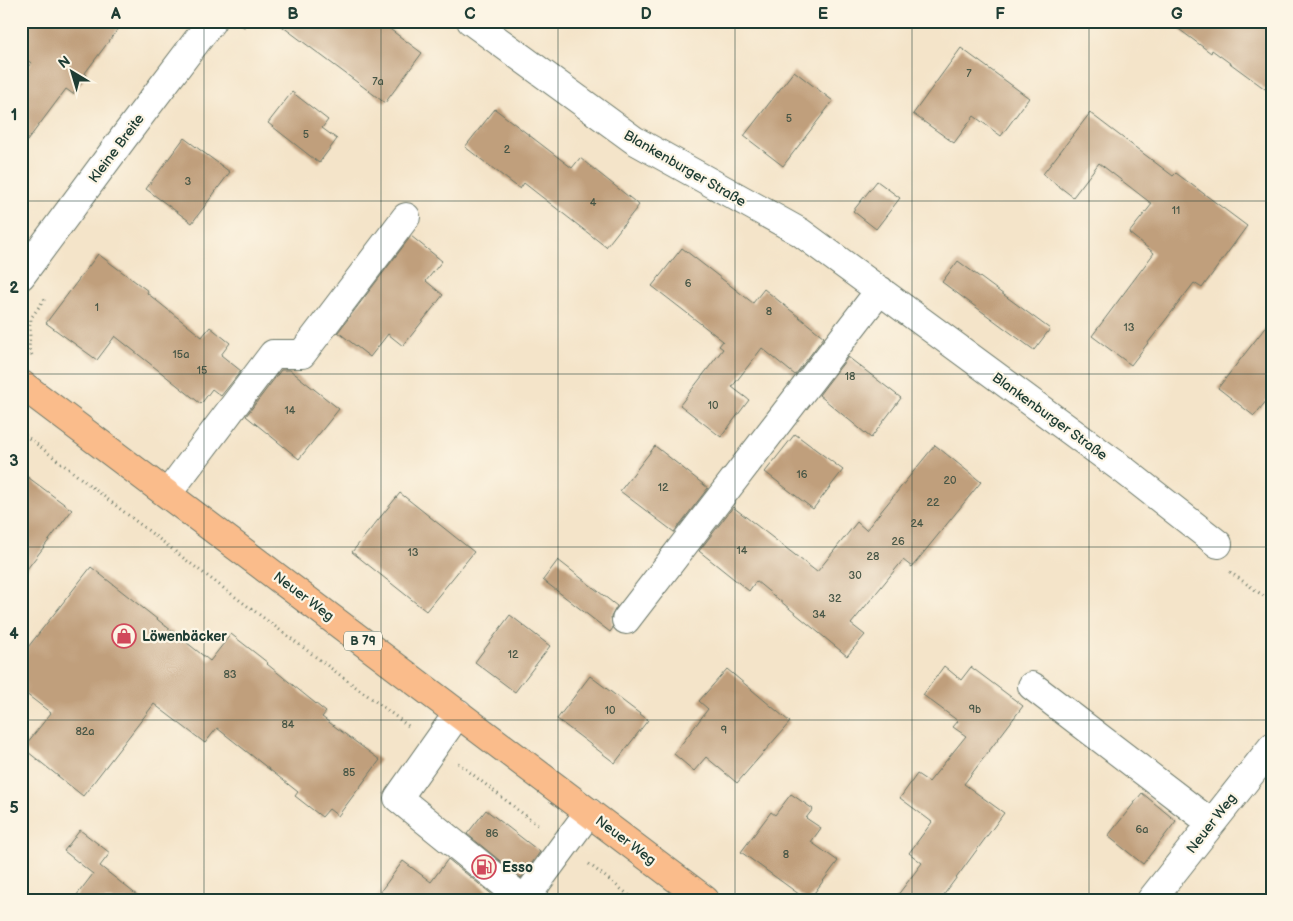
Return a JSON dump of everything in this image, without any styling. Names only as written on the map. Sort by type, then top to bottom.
[{"type":"main road","name":"Neuer Weg","points":[[21,384],[168,493],[705,900]]},
{"type":"street","name":"Kleine Breite","points":[[21,276],[212,21]]},
{"type":"street","name":"Blankenburger Straße","points":[[470,21],[634,140],[800,232],[1125,471],[1218,544]]},
{"type":"street","points":[[168,493],[273,354],[302,354],[406,217]]},
{"type":"street","points":[[626,620],[880,290]]},
{"type":"street","points":[[1032,686],[1211,824]]},
{"type":"street","points":[[458,713],[398,798],[524,900],[589,812]]},
{"type":"street","name":"Neuer Weg","points":[[1151,900],[1272,747]]},
{"type":"path","points":[[241,29],[247,21]]},
{"type":"path","points":[[33,356],[29,350],[31,318],[48,294]]},
{"type":"path","points":[[21,328],[30,334]]},
{"type":"path","points":[[21,432],[190,563],[435,746],[634,900]]},
{"type":"path","points":[[1218,544],[1210,557],[1272,602]]},
{"type":"building","points":[[32,21],[124,21],[85,73],[87,75],[73,94],[66,89],[21,149],[21,77],[31,63],[21,55],[21,35]]},
{"type":"building","points":[[275,21],[379,21],[422,53],[385,103]]},
{"type":"building","points":[[1168,21],[1272,21],[1272,94],[1212,50],[1211,53]]},
{"type":"building","points":[[961,48],[1029,98],[1001,136],[974,116],[954,143],[913,114]]},
{"type":"building","points":[[794,71],[833,101],[783,166],[744,136]]},
{"type":"building","points":[[292,92],[328,120],[322,128],[337,139],[319,163],[268,123]]},
{"type":"building","points":[[495,109],[572,168],[580,158],[639,205],[606,247],[524,183],[520,189],[465,147]]},
{"type":"building","points":[[1090,113],[1173,176],[1176,173],[1247,226],[1202,288],[1194,283],[1131,365],[1092,336],[1154,253],[1129,233],[1152,204],[1099,163],[1073,197],[1043,174]]},
{"type":"building","points":[[184,138],[230,172],[192,223],[146,189]]},
{"type":"building","points":[[877,181],[900,198],[876,229],[853,211]]},
{"type":"building","points":[[411,236],[442,261],[426,281],[443,295],[403,346],[388,334],[370,357],[338,332]]},
{"type":"building","points":[[682,248],[753,303],[764,289],[824,337],[795,375],[762,348],[732,387],[749,400],[721,437],[680,405],[723,349],[719,346],[723,341],[652,286]]},
{"type":"building","points":[[98,254],[148,291],[147,293],[202,337],[210,327],[230,343],[221,355],[241,371],[221,396],[212,389],[201,404],[115,336],[97,360],[46,323]]},
{"type":"building","points":[[958,261],[1050,329],[1034,350],[942,282]]},
{"type":"building","points":[[1272,319],[1272,394],[1254,416],[1218,388]]},
{"type":"building","points":[[848,357],[901,398],[871,438],[819,395]]},
{"type":"building","points":[[281,370],[290,370],[339,409],[299,459],[246,416]]},
{"type":"building","points":[[795,434],[843,470],[813,509],[765,472]]},
{"type":"building","points":[[935,445],[981,482],[912,567],[903,560],[851,624],[865,635],[847,656],[756,581],[749,591],[699,551],[733,507],[817,572],[857,522],[866,530]]},
{"type":"building","points":[[655,446],[708,488],[674,532],[620,491]]},
{"type":"building","points":[[21,472],[72,510],[21,577]]},
{"type":"building","points":[[400,493],[474,552],[426,611],[352,552]]},
{"type":"building","points":[[558,560],[617,606],[611,617],[613,628],[610,632],[543,580]]},
{"type":"building","points":[[91,567],[210,661],[231,634],[326,712],[322,717],[380,760],[338,816],[329,809],[322,817],[295,796],[298,792],[217,728],[205,743],[154,704],[83,796],[23,748],[51,713],[21,690],[21,656]]},
{"type":"building","points":[[510,615],[550,646],[515,692],[475,662]]},
{"type":"building","points":[[944,666],[961,680],[971,667],[1023,706],[964,784],[1004,813],[940,900],[894,900],[922,863],[909,853],[932,822],[900,798],[917,774],[929,782],[966,736],[953,727],[958,721],[923,695]]},
{"type":"building","points":[[727,669],[790,722],[737,783],[706,757],[694,771],[674,754],[708,709],[699,701]]},
{"type":"building","points":[[590,676],[648,720],[615,763],[557,719]]},
{"type":"building","points":[[1142,793],[1176,821],[1143,864],[1108,836]]},
{"type":"building","points":[[791,794],[813,809],[806,818],[821,828],[811,842],[838,861],[809,900],[741,852],[771,812],[775,815]]},
{"type":"building","points":[[486,810],[540,852],[521,878],[467,834]]},
{"type":"building","points":[[80,830],[110,853],[100,866],[143,900],[73,900],[93,874],[64,851]]},
{"type":"building","points":[[448,859],[499,900],[374,900],[403,861],[431,882]]},
{"type":"place","name":"Löwenbäcker","points":[[124,636]]},
{"type":"place","name":"Esso","points":[[484,867]]}]
